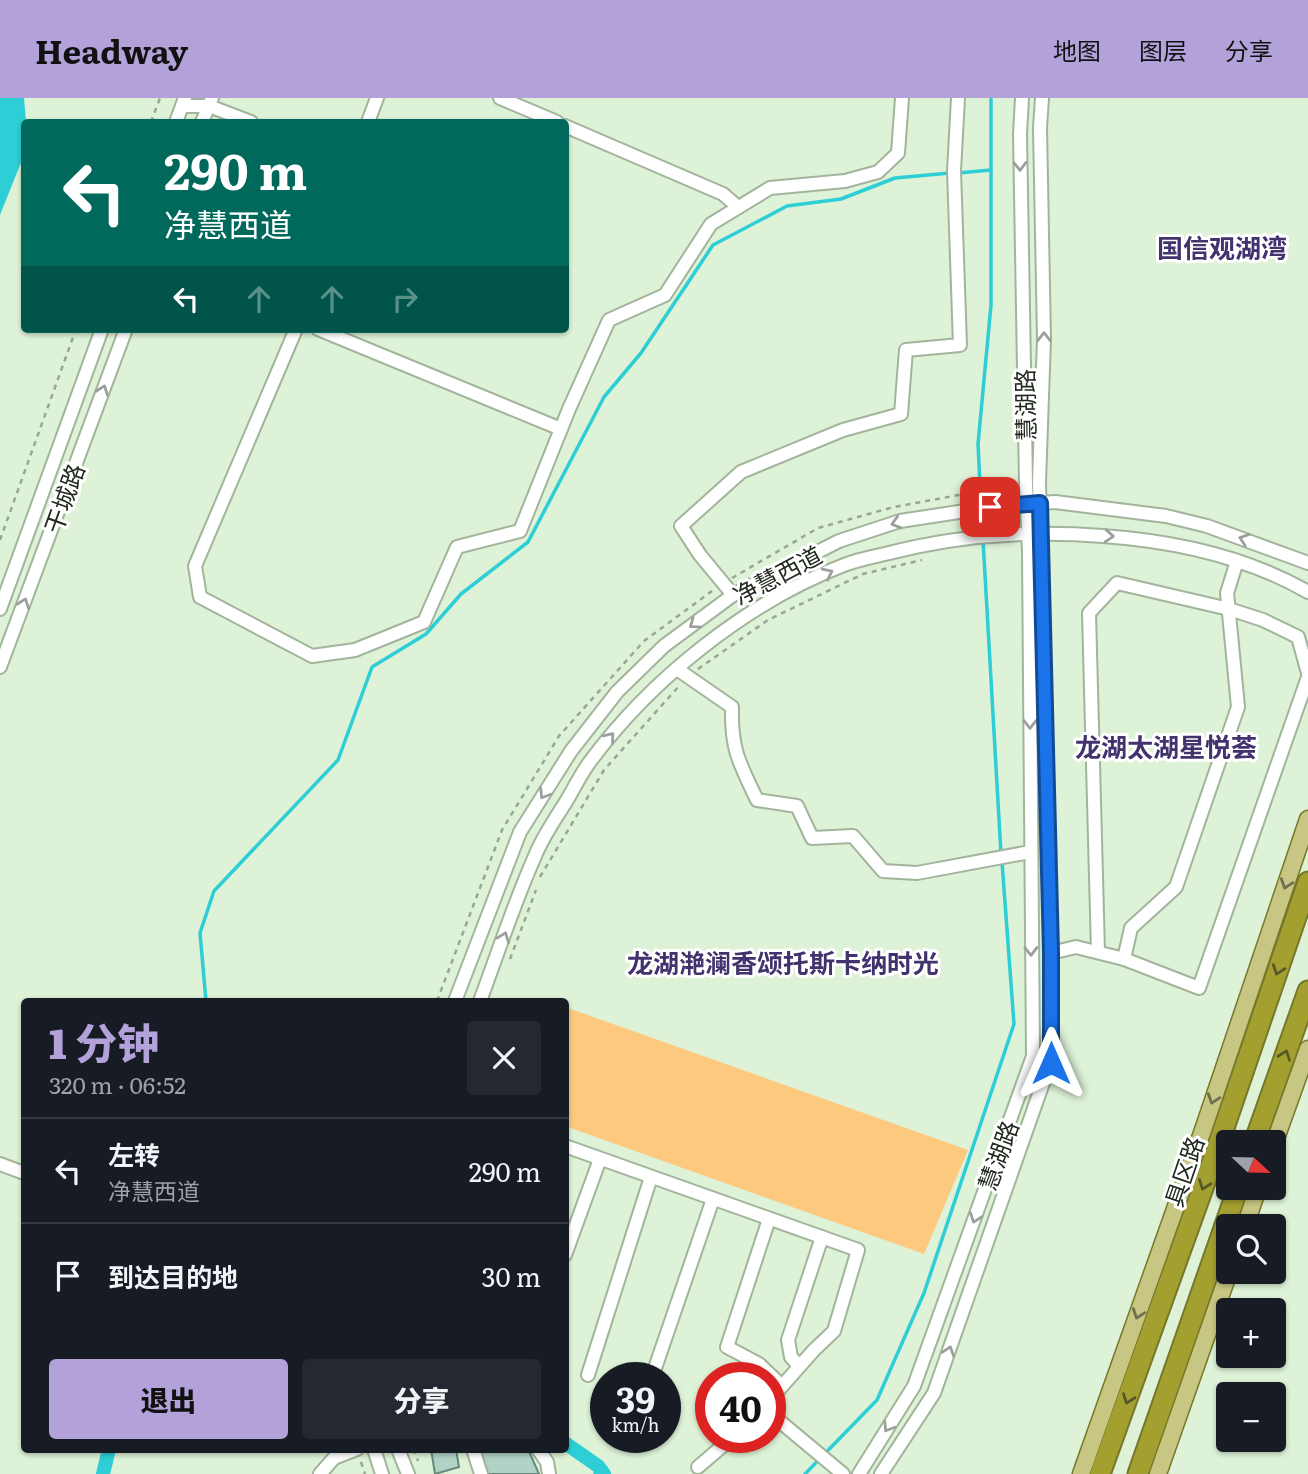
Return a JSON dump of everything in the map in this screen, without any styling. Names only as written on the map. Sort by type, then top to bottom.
[{"type":"highway","name":"具区路","points":[[1100,1474],[1213,1160],[1308,882]]},
{"type":"highway","points":[[1259,1130],[1308,991]]},
{"type":"highway","points":[[1138,1474],[1234,1200]]},
{"type":"main road","points":[[1081,1474],[1203,1129],[1308,819]]},
{"type":"main road","points":[[1279,1130],[1308,1049]]},
{"type":"main road","points":[[1158,1474],[1225,1284]]},
{"type":"street","points":[[369,119],[377,98]]},
{"type":"street","points":[[500,98],[550,119]]},
{"type":"street","points":[[294,333],[195,566],[200,597],[312,656],[355,650],[424,622],[457,548],[520,531],[609,320],[665,295],[711,224],[770,188],[845,181],[878,172],[898,153],[902,98]]},
{"type":"street","points":[[733,595],[700,555],[681,526],[741,472],[843,429],[901,414],[906,350],[960,345],[954,176],[958,98]]},
{"type":"street","name":"慧湖路","points":[[881,1474],[934,1393],[1051,1063],[1051,953],[1020,134],[1022,98]]},
{"type":"street","name":"慧湖路","points":[[1033,504],[1044,339],[1040,128],[1042,98]]},
{"type":"street","points":[[183,102],[210,102],[245,119]]},
{"type":"street","points":[[177,119],[183,102]]},
{"type":"street","points":[[183,102],[198,119]]},
{"type":"street","points":[[202,119],[210,102]]},
{"type":"street","points":[[569,128],[723,194],[738,207]]},
{"type":"street","name":"干城路","points":[[0,609],[101,333]]},
{"type":"street","name":"干城路","points":[[0,667],[125,333]]},
{"type":"street","points":[[327,333],[561,429]]},
{"type":"street","name":"净慧西道","points":[[456,998],[520,832],[571,751],[617,692],[664,646],[733,595],[839,541],[900,521],[962,510],[1055,502],[1166,516],[1207,526],[1308,563]]},
{"type":"street","name":"慧湖路","points":[[859,1474],[914,1386],[1033,1056],[1030,852],[1035,533]]},
{"type":"street","name":"净慧西道","points":[[481,998],[536,854],[588,765],[626,717],[682,673],[724,628],[774,599],[844,565],[915,546],[991,534],[1035,533],[1149,539],[1237,561],[1285,579],[1308,592]]},
{"type":"street","points":[[1124,959],[1131,928],[1176,887],[1238,708],[1227,593],[1237,561]]},
{"type":"street","points":[[1051,953],[1076,947],[1098,953],[1124,959],[1199,988],[1308,675],[1298,637],[1263,620],[1229,609],[1117,583],[1089,613],[1098,953]]},
{"type":"street","points":[[682,673],[732,707],[731,735],[734,751],[757,800],[797,806],[812,838],[853,836],[883,871],[917,873],[1030,852]]},
{"type":"street","points":[[569,1147],[858,1250],[834,1331],[786,1381]]},
{"type":"street","points":[[569,1244],[600,1159]]},
{"type":"street","points":[[0,1164],[21,1172]]},
{"type":"street","points":[[588,1375],[651,1177]]},
{"type":"street","points":[[657,1362],[713,1199]]},
{"type":"street","points":[[755,1362],[727,1347],[769,1219]]},
{"type":"street","points":[[799,1366],[792,1357],[788,1340],[822,1237]]},
{"type":"street","points":[[786,1426],[843,1474]]},
{"type":"street","points":[[320,1474],[334,1458],[347,1453]]},
{"type":"street","points":[[375,1453],[382,1474]]},
{"type":"street","points":[[400,1453],[408,1474]]},
{"type":"street","points":[[474,1453],[481,1474]]},
{"type":"street","points":[[541,1453],[547,1462],[549,1474]]},
{"type":"street","points":[[698,1467],[714,1453]]},
{"type":"path","points":[[152,119],[160,98]]},
{"type":"path","points":[[0,540],[75,333]]},
{"type":"path","points":[[958,495],[991,492]]},
{"type":"path","name":"净慧西道","points":[[540,877],[604,770],[682,673],[768,620],[863,574],[926,559]]},
{"type":"path","points":[[508,964],[536,890]]},
{"type":"shaded area","points":[[569,1008],[968,1150],[924,1254],[569,1127]]},
{"type":"water","points":[[0,98],[24,98],[26,119],[21,119],[21,162],[0,215]]},
{"type":"building","points":[[432,1453],[457,1453],[459,1467],[435,1474]]},
{"type":"building","points":[[481,1453],[530,1453],[539,1474],[488,1474]]},
{"type":"waterway","points":[[981,505],[978,444],[991,305],[991,98]]},
{"type":"waterway","points":[[958,173],[991,170]]},
{"type":"waterway","points":[[206,998],[200,933],[214,891],[338,760],[372,667],[426,634],[461,594],[528,542],[604,397],[641,353],[713,245],[787,206],[841,199],[895,178],[950,173]]},
{"type":"waterway","points":[[982,512],[983,533]]},
{"type":"waterway","points":[[983,540],[1001,854]]},
{"type":"waterway","points":[[805,1474],[877,1400],[924,1293],[1014,1024],[1002,862]]},
{"type":"waterway","points":[[569,1446],[598,1466],[604,1474]]},
{"type":"waterway","points":[[103,1474],[108,1453]]},
{"type":"waterway","points":[[595,1474],[598,1466]]},
{"type":"district","name":"国信观湖湾","points":[[1222,246]]},
{"type":"district","name":"龙湖太湖星悦荟","points":[[1166,745]]},
{"type":"district","name":"龙湖滟澜香颂托斯卡纳时光","points":[[783,961]]},
{"type":"route","points":[[990,507],[1040,503],[1051,953],[1051,1063]]}]
